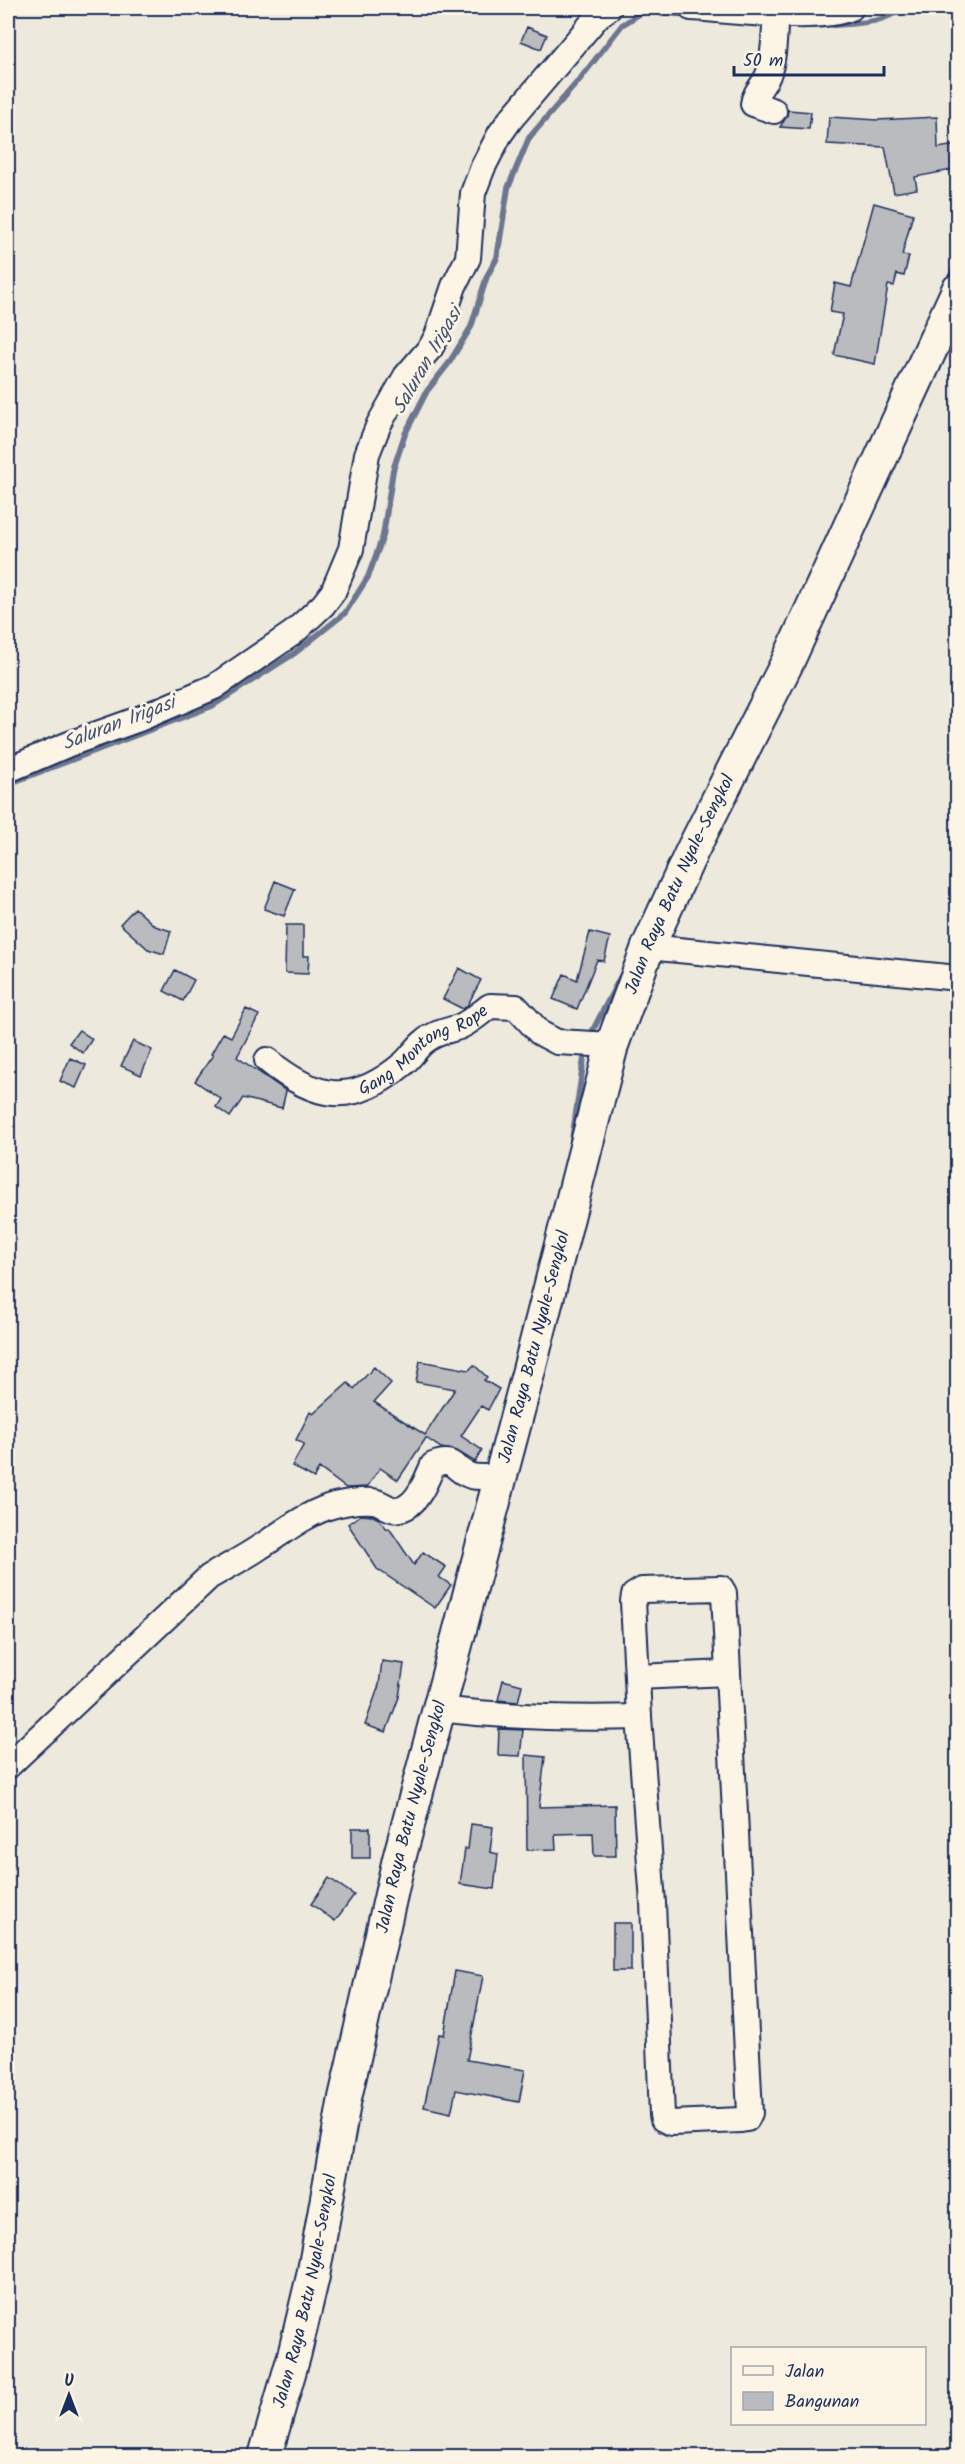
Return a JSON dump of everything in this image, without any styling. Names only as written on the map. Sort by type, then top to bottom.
[{"type":"main road","name":"Jalan Raya Batu Nyale-Sengkol","points":[[265,2457],[297,2345],[313,2276],[345,2098],[399,1858],[501,1477],[612,1045],[648,947],[692,850],[787,663],[957,290]]},
{"type":"street","points":[[8,770],[214,687],[286,639],[324,605],[333,592],[351,549],[365,466],[372,440],[406,376],[431,347],[441,326],[454,286],[466,264],[471,241],[473,193],[483,167],[510,120],[598,16],[609,8]]},
{"type":"street","points":[[691,8],[776,14],[828,13],[851,8]]},
{"type":"street","points":[[774,111],[753,104],[768,74],[774,48],[776,14]]},
{"type":"street","points":[[648,947],[957,978]]},
{"type":"street","name":"Gang Montong Rope","points":[[267,1060],[302,1084],[323,1091],[341,1094],[366,1090],[404,1064],[424,1041],[441,1031],[458,1027],[472,1020],[490,1006],[497,1005],[516,1007],[540,1033],[557,1042],[612,1045]]},
{"type":"street","points":[[8,1766],[209,1577],[303,1519],[327,1507],[351,1502],[376,1502],[390,1510],[399,1510],[416,1497],[433,1465],[444,1460],[452,1462],[461,1471],[473,1476],[501,1477]]},
{"type":"street","points":[[721,1588],[724,1593],[728,1673],[750,2113],[747,2119],[741,2120],[671,2123],[663,2119],[662,2115],[634,1594],[637,1591],[648,1590],[721,1588]]},
{"type":"street","points":[[637,1677],[728,1673]]},
{"type":"street","points":[[438,1709],[501,1716],[570,1719],[639,1717]]},
{"type":"building","points":[[527,27],[547,35],[541,49],[521,41]]},
{"type":"building","points":[[788,110],[811,112],[809,129],[780,127]]},
{"type":"building","points":[[829,117],[878,120],[937,117],[938,148],[957,145],[957,169],[915,177],[917,189],[894,193],[885,147],[827,144]]},
{"type":"building","points":[[874,203],[913,214],[902,255],[909,256],[904,276],[897,274],[894,286],[888,285],[875,364],[834,355],[843,314],[830,312],[835,283],[851,287]]},
{"type":"building","points":[[275,881],[295,889],[284,916],[264,909]]},
{"type":"building","points":[[135,908],[155,926],[171,931],[164,954],[148,949],[120,924]]},
{"type":"building","points":[[286,925],[303,925],[303,956],[309,956],[308,974],[285,973]]},
{"type":"building","points":[[590,932],[610,937],[604,961],[597,960],[577,1009],[553,999],[564,974],[577,980]]},
{"type":"building","points":[[459,968],[481,980],[467,1006],[463,1009],[443,999]]},
{"type":"building","points":[[175,970],[194,980],[183,1001],[164,991]]},
{"type":"building","points":[[246,1009],[259,1015],[237,1057],[286,1091],[282,1108],[243,1098],[230,1117],[216,1107],[221,1099],[195,1081],[213,1055],[211,1054],[223,1033],[231,1037]]},
{"type":"building","points":[[79,1030],[92,1039],[83,1053],[69,1043]]},
{"type":"building","points":[[133,1041],[152,1050],[141,1075],[121,1066]]},
{"type":"building","points":[[70,1058],[86,1065],[76,1088],[60,1081]]},
{"type":"building","points":[[420,1361],[469,1370],[474,1365],[487,1377],[484,1380],[499,1389],[488,1410],[481,1406],[461,1436],[482,1450],[475,1462],[457,1451],[441,1448],[426,1438],[398,1480],[380,1468],[367,1487],[346,1488],[319,1468],[314,1478],[292,1466],[304,1444],[296,1440],[310,1412],[313,1414],[348,1383],[354,1389],[374,1367],[391,1383],[374,1402],[425,1435],[455,1389],[416,1382]]},
{"type":"building","points":[[361,1515],[373,1516],[379,1519],[387,1529],[389,1528],[414,1565],[423,1552],[446,1567],[439,1577],[451,1585],[435,1608],[377,1569],[348,1524]]},
{"type":"building","points":[[382,1661],[404,1664],[399,1697],[386,1732],[365,1725],[379,1685]]},
{"type":"building","points":[[503,1680],[522,1685],[518,1702],[498,1700]]},
{"type":"building","points":[[499,1729],[523,1730],[520,1756],[498,1755]]},
{"type":"building","points":[[526,1755],[545,1757],[539,1807],[615,1805],[616,1856],[594,1856],[593,1833],[555,1834],[556,1849],[527,1850]]},
{"type":"building","points":[[471,1824],[493,1827],[490,1852],[498,1854],[494,1889],[460,1884]]},
{"type":"building","points":[[352,1828],[370,1828],[370,1858],[352,1858]]},
{"type":"building","points":[[329,1878],[354,1895],[335,1921],[311,1904]]},
{"type":"building","points":[[613,1923],[631,1923],[631,1971],[613,1971]]},
{"type":"building","points":[[455,1971],[483,1976],[467,2060],[525,2070],[519,2102],[456,2090],[451,2113],[424,2107],[439,2034],[444,2035]]},
{"type":"waterway","name":"Saluran Irigasi","points":[[833,25],[878,20],[901,8]]},
{"type":"waterway","name":"Saluran Irigasi","points":[[8,784],[212,706],[295,653],[345,613],[368,577],[383,536],[393,470],[405,434],[427,391],[449,363],[471,327],[487,276],[497,258],[508,188],[529,138],[580,79],[622,25],[644,11],[688,15]]},
{"type":"waterway","points":[[947,284],[958,260]]},
{"type":"waterway","points":[[593,1030],[623,972]]},
{"type":"waterway","points":[[572,1140],[584,1058]]}]
